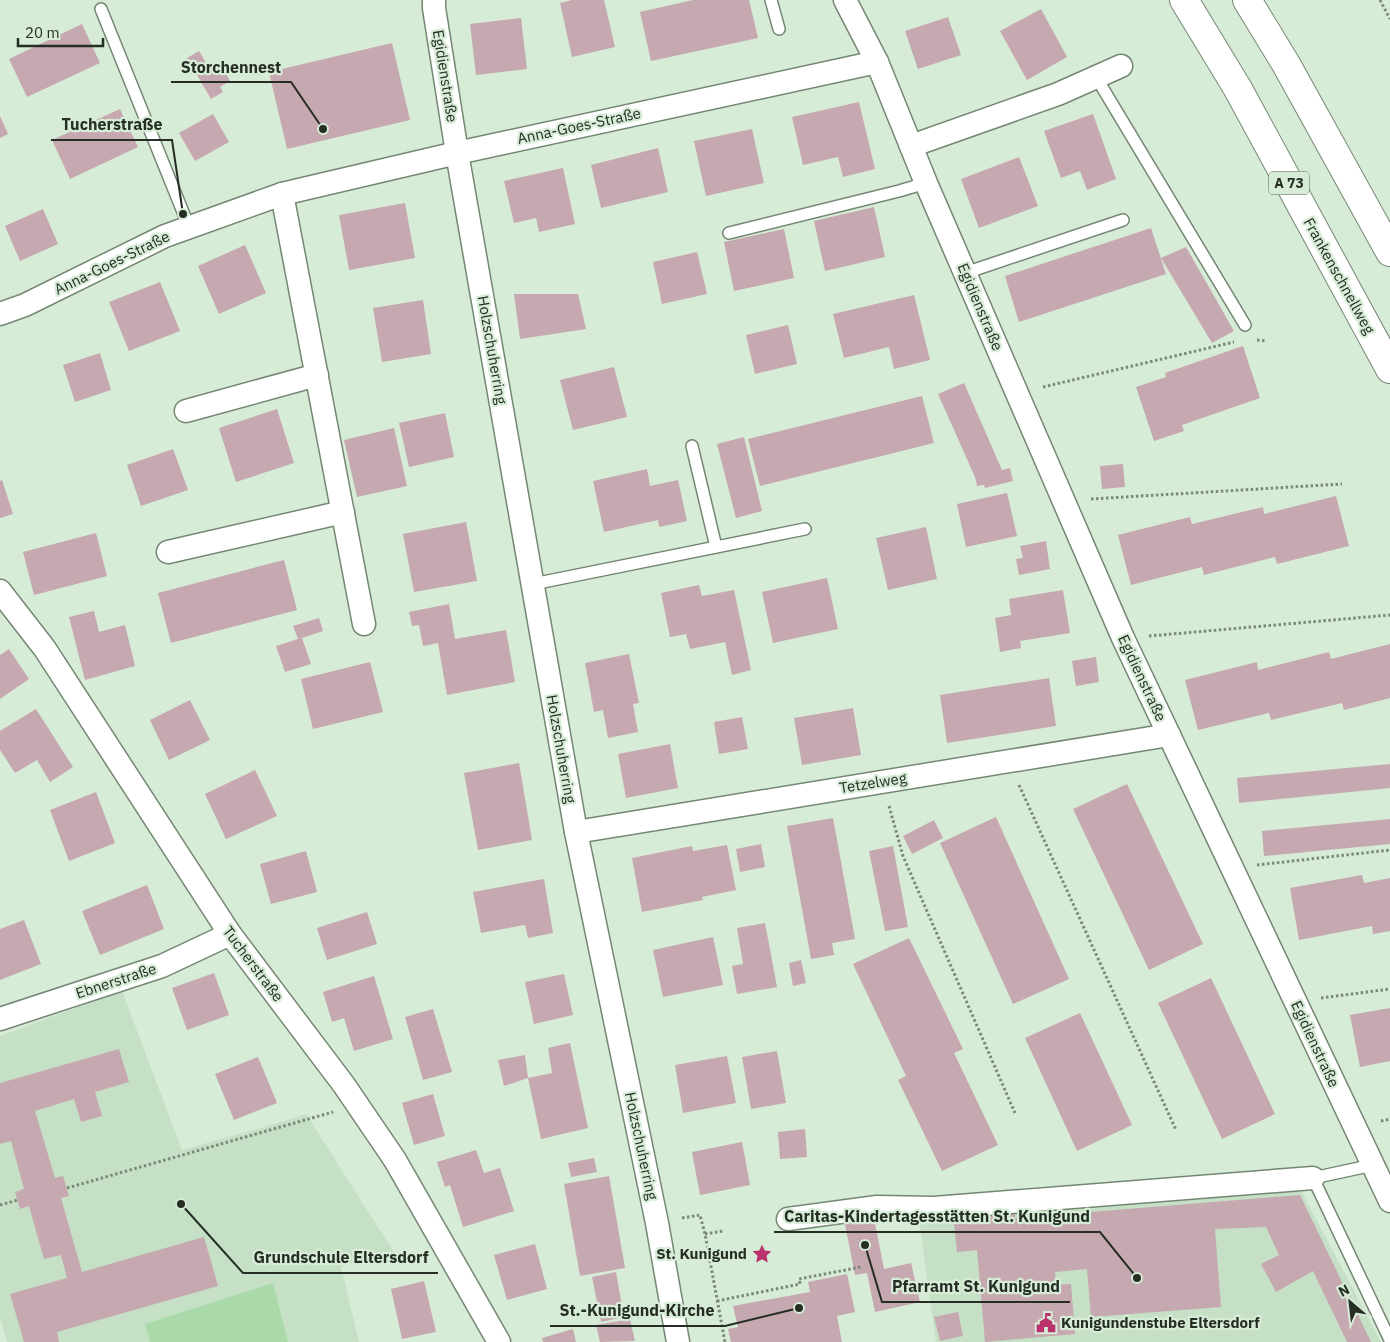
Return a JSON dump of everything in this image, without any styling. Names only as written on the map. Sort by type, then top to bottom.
[{"type":"highway","name":"Frankenschnellweg","points":[[1184,0],[1238,89],[1390,369]]},
{"type":"highway","points":[[1247,0],[1286,64],[1390,252]]},
{"type":"street","name":"Egidienstraße","points":[[434,0],[458,153]]},
{"type":"street","name":"Egidienstraße","points":[[845,0],[877,62],[910,146],[1123,638],[1390,1201]]},
{"type":"street","name":"Anna-Goes-Straße","points":[[0,314],[25,305],[165,236],[282,194],[458,153],[877,62]]},
{"type":"street","points":[[910,146],[1058,94],[1121,66]]},
{"type":"street","name":"Holzschuherring","points":[[458,153],[576,832],[657,1223],[678,1342]]},
{"type":"street","points":[[282,194],[364,624]]},
{"type":"street","points":[[186,411],[317,375]]},
{"type":"street","points":[[168,552],[343,512]]},
{"type":"street","name":"Tucherstraße","points":[[0,591],[45,649],[230,934],[344,1085],[395,1160],[499,1342]]},
{"type":"street","name":"Tetzelweg","points":[[576,832],[1169,735]]},
{"type":"street","name":"Ebnerstraße","points":[[0,1019],[162,966],[230,934]]},
{"type":"street","points":[[788,1219],[876,1207],[934,1208],[1313,1178]]},
{"type":"lane","points":[[771,0],[779,29]]},
{"type":"lane","points":[[102,9],[189,228]]},
{"type":"lane","points":[[1096,77],[1245,325]]},
{"type":"lane","points":[[728,233],[926,183]]},
{"type":"lane","points":[[966,273],[1123,220]]},
{"type":"lane","points":[[692,446],[716,547]]},
{"type":"lane","points":[[533,584],[805,529]]},
{"type":"lane","points":[[1373,1165],[1313,1178],[1390,1340]]},
{"type":"path","points":[[1380,0],[1390,19]]},
{"type":"path","points":[[1017,393],[1243,340]]},
{"type":"path","points":[[1251,340],[1267,341]]},
{"type":"path","points":[[1064,501],[1342,484]]},
{"type":"path","points":[[1123,638],[1390,615]]},
{"type":"path","points":[[1008,761],[1176,1130]]},
{"type":"path","points":[[882,782],[903,856],[1015,1113]]},
{"type":"path","points":[[1232,868],[1390,850]]},
{"type":"path","points":[[1295,1002],[1390,989]]},
{"type":"path","points":[[67,1188],[358,1106]]},
{"type":"path","points":[[0,1205],[18,1200]]},
{"type":"path","points":[[657,1223],[700,1215],[725,1342]]},
{"type":"path","points":[[705,1234],[723,1231]]},
{"type":"path","points":[[718,1301],[800,1284],[799,1279],[861,1267]]},
{"type":"shaded area","points":[[122,991],[182,1150],[306,1114],[397,1257],[341,1266],[359,1342],[7,1342],[0,1317],[0,1036]]},
{"type":"shaded area","points":[[1299,1187],[1381,1342],[936,1342],[918,1214]]},
{"type":"green space","points":[[273,1283],[288,1342],[150,1342],[145,1324]]},
{"type":"building","points":[[572,0],[604,0],[615,47],[572,57],[560,3]]},
{"type":"building","points":[[693,0],[749,0],[758,38],[651,61],[640,12]]},
{"type":"building","points":[[1041,9],[1067,57],[1027,80],[1000,31]]},
{"type":"building","points":[[948,17],[961,55],[918,69],[905,31]]},
{"type":"building","points":[[521,18],[527,69],[476,75],[470,24]]},
{"type":"building","points":[[82,24],[100,63],[27,97],[9,59]]},
{"type":"building","points":[[392,43],[410,120],[287,149],[269,72]]},
{"type":"building","points":[[199,51],[211,71],[221,65],[230,81],[220,87],[223,92],[211,99],[187,58]]},
{"type":"building","points":[[859,102],[875,169],[843,177],[838,157],[803,165],[792,117]]},
{"type":"building","points":[[120,109],[138,147],[70,179],[52,140]]},
{"type":"building","points":[[213,114],[229,142],[195,161],[179,133]]},
{"type":"building","points":[[1093,114],[1116,179],[1087,190],[1080,171],[1061,178],[1044,131]]},
{"type":"building","points":[[0,116],[8,134],[0,138]]},
{"type":"building","points":[[752,129],[764,183],[706,196],[694,141]]},
{"type":"building","points":[[658,148],[668,192],[601,208],[591,165]]},
{"type":"building","points":[[1019,157],[1038,206],[979,228],[961,179]]},
{"type":"building","points":[[563,168],[575,224],[539,232],[536,218],[514,223],[504,181]]},
{"type":"building","points":[[405,203],[415,258],[349,270],[339,215]]},
{"type":"building","points":[[874,207],[885,257],[825,271],[814,221]]},
{"type":"building","points":[[43,209],[58,244],[20,261],[5,226]]},
{"type":"building","points":[[1151,228],[1166,274],[1019,322],[1005,276]]},
{"type":"building","points":[[784,229],[794,278],[734,291],[724,242]]},
{"type":"building","points":[[245,245],[266,293],[219,314],[198,266]]},
{"type":"building","points":[[1186,247],[1234,331],[1212,343],[1161,258]]},
{"type":"building","points":[[697,252],[707,294],[662,304],[653,262]]},
{"type":"building","points":[[160,282],[180,331],[129,351],[109,302]]},
{"type":"building","points":[[514,294],[578,294],[586,329],[520,339]]},
{"type":"building","points":[[914,295],[930,360],[894,369],[889,347],[844,358],[833,314]]},
{"type":"building","points":[[423,300],[431,354],[382,362],[373,308]]},
{"type":"building","points":[[788,325],[797,364],[755,374],[746,335]]},
{"type":"building","points":[[1243,346],[1260,398],[1182,425],[1184,431],[1154,441],[1136,387],[1166,377],[1165,373]]},
{"type":"building","points":[[100,353],[111,390],[75,402],[63,365]]},
{"type":"building","points":[[614,367],[627,417],[573,430],[560,380]]},
{"type":"building","points":[[964,383],[1002,470],[1010,468],[1013,481],[985,488],[984,485],[977,486],[975,477],[938,394]]},
{"type":"building","points":[[922,396],[934,443],[760,486],[748,439]]},
{"type":"building","points":[[277,409],[294,463],[236,482],[219,428]]},
{"type":"building","points":[[445,413],[454,457],[409,467],[399,423]]},
{"type":"building","points":[[394,428],[407,486],[357,497],[344,440]]},
{"type":"building","points":[[744,437],[762,511],[736,518],[717,444]]},
{"type":"building","points":[[173,449],[188,490],[141,506],[127,465]]},
{"type":"building","points":[[1123,464],[1125,487],[1102,489],[1100,466]]},
{"type":"building","points":[[647,469],[650,486],[678,480],[687,521],[659,527],[658,520],[604,532],[593,481]]},
{"type":"building","points":[[2,480],[13,514],[0,518],[0,481]]},
{"type":"building","points":[[1007,493],[1017,536],[966,547],[957,504]]},
{"type":"building","points":[[1336,496],[1349,546],[1277,564],[1275,557],[1204,575],[1202,567],[1131,585],[1118,535],[1190,517],[1192,524],[1263,507],[1264,514]]},
{"type":"building","points":[[466,522],[477,581],[414,592],[403,534]]},
{"type":"building","points":[[926,527],[937,579],[888,590],[876,538]]},
{"type":"building","points":[[96,533],[107,576],[34,595],[23,552]]},
{"type":"building","points":[[1046,541],[1050,569],[1019,575],[1016,559],[1023,558],[1020,546]]},
{"type":"building","points":[[284,560],[297,610],[171,643],[158,593]]},
{"type":"building","points":[[827,578],[838,629],[773,643],[762,592]]},
{"type":"building","points":[[699,585],[702,596],[734,590],[751,670],[732,675],[725,642],[690,649],[686,634],[670,637],[661,593]]},
{"type":"building","points":[[1063,590],[1070,633],[1020,641],[1021,648],[1000,652],[995,618],[1011,615],[1009,599]]},
{"type":"building","points":[[449,604],[455,639],[506,630],[515,682],[447,695],[438,643],[423,646],[419,625],[412,626],[409,612]]},
{"type":"building","points":[[94,611],[99,632],[125,625],[135,666],[85,680],[69,617]]},
{"type":"building","points":[[319,618],[323,631],[302,638],[311,664],[285,672],[276,646],[298,639],[293,626]]},
{"type":"building","points":[[1390,644],[1390,698],[1344,710],[1342,703],[1271,720],[1269,713],[1198,730],[1185,680],[1257,662],[1258,670],[1329,652],[1331,659]]},
{"type":"building","points":[[9,649],[29,679],[0,699],[0,655]]},
{"type":"building","points":[[629,654],[639,703],[633,704],[638,732],[608,738],[603,710],[594,712],[585,663]]},
{"type":"building","points":[[1096,657],[1099,682],[1076,686],[1072,661]]},
{"type":"building","points":[[370,662],[383,712],[313,729],[301,679]]},
{"type":"building","points":[[1049,678],[1056,726],[947,743],[940,695]]},
{"type":"building","points":[[190,700],[210,740],[169,760],[150,720]]},
{"type":"building","points":[[853,708],[861,755],[802,765],[794,718]]},
{"type":"building","points":[[36,709],[73,767],[50,782],[37,760],[15,773],[0,750],[0,731]]},
{"type":"building","points":[[742,717],[748,749],[719,754],[714,722]]},
{"type":"building","points":[[670,744],[678,788],[626,798],[618,754]]},
{"type":"building","points":[[519,763],[532,840],[478,850],[464,773]]},
{"type":"building","points":[[1390,764],[1390,788],[1239,803],[1237,778]]},
{"type":"building","points":[[255,770],[277,816],[226,839],[205,794]]},
{"type":"building","points":[[1127,784],[1203,944],[1149,970],[1073,809]]},
{"type":"building","points":[[96,792],[115,843],[69,861],[50,810]]},
{"type":"building","points":[[996,817],[1069,979],[1013,1004],[940,843]]},
{"type":"building","points":[[833,818],[855,939],[832,943],[834,955],[811,959],[787,826]]},
{"type":"building","points":[[1390,819],[1390,844],[1264,856],[1262,831]]},
{"type":"building","points":[[934,820],[943,838],[912,854],[903,836]]},
{"type":"building","points":[[761,844],[765,867],[740,872],[736,849]]},
{"type":"building","points":[[727,845],[736,890],[702,897],[703,900],[642,912],[632,858],[692,846],[693,851]]},
{"type":"building","points":[[893,846],[908,927],[885,931],[869,851]]},
{"type":"building","points":[[306,851],[317,892],[271,904],[260,864]]},
{"type":"building","points":[[1362,875],[1364,883],[1390,878],[1390,931],[1373,934],[1372,926],[1299,940],[1290,888]]},
{"type":"building","points":[[544,879],[553,933],[528,938],[525,925],[481,933],[473,892]]},
{"type":"building","points":[[147,885],[164,929],[100,955],[82,911]]},
{"type":"building","points":[[367,912],[377,944],[327,960],[317,928]]},
{"type":"building","points":[[24,920],[41,964],[0,980],[0,929]]},
{"type":"building","points":[[765,923],[777,987],[737,994],[732,966],[743,964],[737,928]]},
{"type":"building","points":[[713,937],[723,985],[663,997],[653,950]]},
{"type":"building","points":[[909,938],[963,1049],[954,1053],[998,1145],[942,1171],[898,1080],[906,1076],[853,964]]},
{"type":"building","points":[[801,960],[806,983],[793,986],[789,963]]},
{"type":"building","points":[[214,973],[229,1015],[187,1030],[172,988]]},
{"type":"building","points":[[564,974],[573,1015],[534,1024],[525,982]]},
{"type":"building","points":[[374,976],[393,1039],[354,1051],[344,1018],[332,1022],[323,992]]},
{"type":"building","points":[[1211,978],[1275,1114],[1222,1139],[1158,1003]]},
{"type":"building","points":[[1390,1008],[1390,1061],[1360,1067],[1350,1015]]},
{"type":"building","points":[[433,1009],[452,1072],[423,1080],[405,1017]]},
{"type":"building","points":[[1080,1013],[1132,1125],[1077,1151],[1025,1038]]},
{"type":"building","points":[[570,1043],[588,1128],[541,1139],[528,1078],[552,1073],[548,1048]]},
{"type":"building","points":[[119,1049],[129,1082],[95,1092],[102,1116],[81,1122],[74,1099],[35,1111],[55,1178],[63,1176],[69,1196],[61,1198],[82,1272],[204,1237],[218,1286],[57,1332],[59,1342],[24,1342],[10,1294],[67,1278],[61,1255],[44,1259],[29,1206],[20,1209],[15,1192],[24,1189],[11,1141],[0,1144],[0,1083]]},
{"type":"building","points":[[777,1051],[786,1103],[751,1109],[742,1057]]},
{"type":"building","points":[[525,1055],[528,1078],[504,1086],[498,1060]]},
{"type":"building","points":[[727,1056],[736,1103],[683,1113],[675,1065]]},
{"type":"building","points":[[258,1057],[277,1103],[234,1120],[215,1074]]},
{"type":"building","points":[[433,1094],[445,1136],[414,1145],[402,1103]]},
{"type":"building","points":[[805,1129],[807,1157],[780,1159],[778,1132]]},
{"type":"building","points":[[742,1142],[750,1185],[700,1195],[692,1152]]},
{"type":"building","points":[[476,1150],[484,1173],[500,1168],[514,1211],[463,1227],[450,1185],[445,1187],[437,1162]]},
{"type":"building","points":[[594,1158],[597,1172],[571,1177],[568,1163]]},
{"type":"building","points":[[609,1176],[625,1268],[580,1276],[564,1184]]},
{"type":"building","points":[[1300,1195],[1371,1342],[1347,1342],[1313,1271],[1276,1292],[1261,1264],[1279,1255],[1266,1227],[1215,1229],[1221,1307],[1091,1317],[1087,1269],[1055,1272],[1056,1285],[1071,1284],[1075,1334],[985,1342],[977,1250],[957,1252],[953,1213],[1015,1208],[1015,1218]]},
{"type":"building","points":[[874,1218],[884,1269],[911,1263],[920,1302],[875,1312],[867,1273],[855,1275],[845,1224]]},
{"type":"building","points":[[535,1244],[547,1289],[507,1300],[494,1255]]},
{"type":"building","points":[[616,1272],[624,1317],[601,1322],[592,1277]]},
{"type":"building","points":[[847,1274],[855,1312],[837,1316],[842,1342],[731,1342],[728,1329],[738,1327],[733,1306],[810,1292],[808,1282]]},
{"type":"building","points":[[424,1281],[436,1332],[402,1339],[391,1289]]},
{"type":"building","points":[[958,1312],[963,1336],[940,1341],[934,1317]]},
{"type":"building","points":[[630,1319],[635,1341],[600,1342],[596,1325]]},
{"type":"building","points":[[573,1329],[576,1342],[543,1342],[542,1338]]},
{"type":"place","name":"Storchennest","points":[[323,129]]},
{"type":"place","name":"Tucherstraße","points":[[183,214]]},
{"type":"place","name":"Grundschule Eltersdorf","points":[[181,1204]]},
{"type":"place","name":"Pfarramt St. Kunigund","points":[[865,1245]]},
{"type":"place","name":"St. Kunigund","points":[[762,1254]]},
{"type":"place","name":"Caritas-Kindertagesstätten St. Kunigund","points":[[1137,1278]]},
{"type":"place","name":"St.-Kunigund-Kirche","points":[[799,1308]]},
{"type":"place","name":"Kunigundenstube Eltersdorf","points":[[1046,1323]]}]
